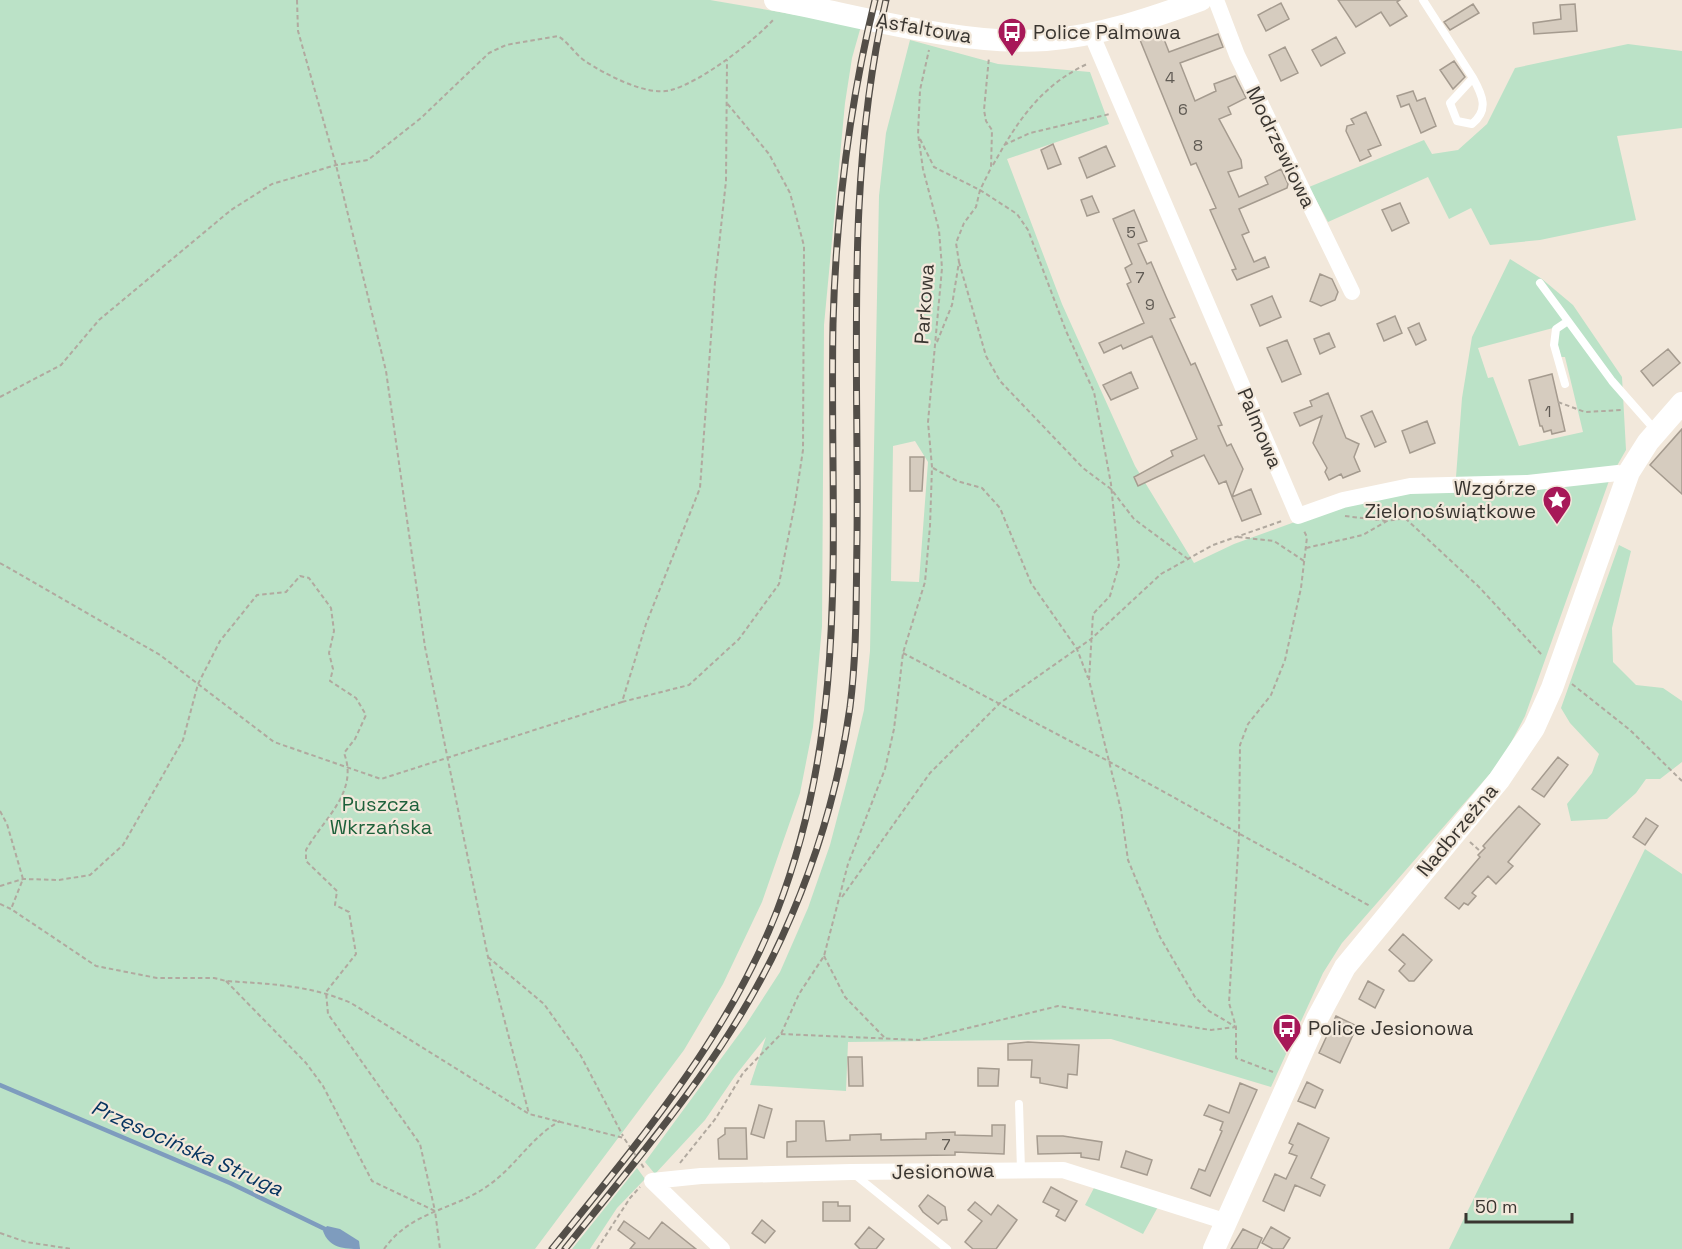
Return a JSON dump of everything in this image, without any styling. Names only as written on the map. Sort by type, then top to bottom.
[{"type":"street","name":"Asfaltowa","points":[[778,1],[933,31],[1008,41],[1056,39],[1091,33],[1201,0]]},
{"type":"street","name":"Modrzewiowa","points":[[1216,0],[1237,55],[1352,292]]},
{"type":"street","name":"Palmowa","points":[[1091,33],[1298,516]]},
{"type":"street","name":"Nadbrzeżna","points":[[1214,1249],[1338,978],[1385,915],[1499,780],[1534,728],[1552,688],[1628,476],[1656,431],[1682,403]]},
{"type":"street","points":[[1298,516],[1343,500],[1410,486],[1528,483],[1618,473],[1628,476]]},
{"type":"street","name":"Jesionowa","points":[[652,1180],[701,1176],[851,1172],[1063,1170],[1092,1177],[1227,1222]]},
{"type":"street","points":[[652,1180],[722,1249]]},
{"type":"lane","points":[[1422,0],[1473,78],[1480,90],[1485,109],[1481,117],[1472,124],[1457,121],[1450,103],[1473,78]]},
{"type":"lane","points":[[1540,283],[1612,381],[1656,431]]},
{"type":"lane","points":[[1565,384],[1554,345],[1556,329],[1568,321]]},
{"type":"lane","points":[[1019,1104],[1021,1170]]},
{"type":"lane","points":[[851,1172],[947,1249]]},
{"type":"path","points":[[297,0],[298,31],[336,165],[386,370],[425,647],[488,957],[529,1114]]},
{"type":"path","points":[[0,397],[61,365],[99,320],[231,210],[272,184],[336,165],[368,160],[421,118],[489,53],[506,45],[558,36],[568,42],[584,60],[626,83],[648,89],[670,91],[727,60],[774,20],[778,1]]},
{"type":"path","name":"Parkowa","points":[[781,1034],[799,994],[824,956],[848,864],[885,769],[894,729],[903,653],[925,582],[932,467],[928,422],[942,268],[939,230],[923,169],[918,134],[920,90],[933,31]]},
{"type":"path","points":[[989,57],[984,110],[986,120],[992,130],[991,168]]},
{"type":"path","points":[[621,702],[646,624],[700,488],[715,282],[726,181],[727,60]]},
{"type":"path","points":[[1090,62],[1074,70],[1035,101],[1016,123],[980,190],[976,207],[964,223],[956,243],[959,262],[986,356],[1000,381],[1083,468],[1111,489],[1134,519],[1188,559]]},
{"type":"path","points":[[0,563],[160,655],[274,742],[381,779],[621,702],[689,685],[739,639],[779,584],[803,450],[804,246],[790,193],[769,154],[726,102]]},
{"type":"path","points":[[1004,145],[1030,133],[1112,113]]},
{"type":"path","points":[[918,134],[934,167],[980,190],[1017,214],[1028,230],[1066,331],[1094,392],[1111,489],[1119,565],[1110,596],[1093,615],[1089,680]]},
{"type":"path","points":[[935,346],[952,305],[959,262]]},
{"type":"path","points":[[1558,402],[1585,412],[1637,409]]},
{"type":"path","points":[[932,467],[957,481],[982,488],[1000,508],[1031,583],[1077,649],[1089,680],[1121,810],[1128,860],[1160,937],[1195,997],[1209,1011],[1236,1027]]},
{"type":"path","points":[[840,900],[930,773],[1000,703],[1091,639],[1161,574],[1213,545],[1298,516],[1307,537],[1301,588],[1285,660],[1271,695],[1248,724],[1240,745],[1239,836],[1229,1003],[1236,1027],[1236,1058],[1290,1080]]},
{"type":"path","points":[[1341,516],[1387,521],[1405,518],[1479,587],[1543,656]]},
{"type":"path","points":[[1306,548],[1363,535],[1387,521]]},
{"type":"path","points":[[1235,537],[1274,541],[1304,561]]},
{"type":"path","points":[[0,886],[23,879],[59,880],[90,875],[123,845],[183,740],[198,684],[220,641],[257,596],[286,592],[300,576],[309,578],[331,608],[334,631],[329,653],[333,669],[330,681],[356,698],[366,715],[355,739],[344,753],[350,769],[348,783],[306,850],[306,861],[337,891],[335,905],[349,912],[353,925],[356,954],[326,992],[328,1014],[420,1144],[435,1211],[440,1249]]},
{"type":"path","points":[[903,653],[1108,761],[1239,836],[1385,915]]},
{"type":"path","points":[[1565,678],[1630,730],[1682,781]]},
{"type":"path","points":[[0,811],[7,824],[23,879],[11,909]]},
{"type":"path","points":[[1466,837],[1480,852]]},
{"type":"path","points":[[0,904],[96,966],[158,978],[214,978],[309,988],[326,992],[351,1003],[529,1114],[624,1138]]},
{"type":"path","points":[[824,956],[845,996],[884,1038]]},
{"type":"path","points":[[488,957],[544,1004],[581,1056],[624,1138],[652,1180]]},
{"type":"path","points":[[226,981],[306,1063],[322,1086],[372,1181],[435,1211]]},
{"type":"path","points":[[597,1249],[630,1198],[640,1187],[686,1158],[716,1118],[743,1073],[781,1034],[919,1040],[1058,1006],[1210,1030],[1236,1027]]},
{"type":"path","points":[[384,1249],[395,1233],[421,1216],[487,1186],[517,1162],[541,1132],[560,1121]]},
{"type":"path","points":[[0,1233],[26,1242],[72,1249]]},
{"type":"green space","name":"Puszcza Wkrzańska","points":[[0,0],[710,0],[861,26],[852,58],[845,103],[824,325],[822,626],[813,727],[800,793],[762,902],[723,984],[684,1050],[535,1249],[0,1249]]},
{"type":"green space","points":[[910,40],[998,64],[1090,72],[1109,124],[1007,159],[1062,304],[1135,466],[1194,563],[1234,544],[1292,523],[1399,491],[1455,490],[1462,398],[1472,337],[1510,259],[1542,279],[1573,305],[1622,377],[1626,450],[1610,478],[1525,716],[1502,760],[1342,943],[1323,973],[1271,1087],[1111,1039],[848,1042],[846,1091],[750,1085],[766,1037],[735,1076],[705,1120],[655,1174],[645,1162],[745,1026],[780,972],[808,908],[830,845],[864,710],[870,651],[879,196],[886,133]],"holes":[[[1553,328],[1561,357],[1565,357],[1583,432],[1519,446],[1493,377],[1488,378],[1478,348]],[[915,441],[928,462],[919,582],[891,581],[893,446]]]},
{"type":"green space","points":[[1628,44],[1682,51],[1682,128],[1617,136],[1636,220],[1540,240],[1490,245],[1471,208],[1449,219],[1428,177],[1328,222],[1309,187],[1424,140],[1432,154],[1458,150],[1487,124],[1515,68]]},
{"type":"green space","points":[[1619,545],[1631,551],[1612,628],[1613,662],[1636,685],[1663,688],[1682,701],[1682,762],[1660,779],[1646,779],[1636,793],[1607,819],[1571,821],[1567,804],[1592,773],[1599,754],[1570,723],[1561,708]]},
{"type":"green space","points":[[1645,849],[1682,874],[1682,1249],[1449,1249]]},
{"type":"green space","points":[[637,1168],[645,1179],[617,1208],[590,1249],[572,1249]]},
{"type":"green space","points":[[1095,1186],[1159,1205],[1143,1234],[1085,1205]]},
{"type":"water","points":[[327,1226],[340,1229],[359,1241],[360,1249],[343,1248],[333,1244],[323,1231]]},
{"type":"building","points":[[1338,0],[1400,0],[1397,2],[1407,16],[1390,26],[1381,12],[1356,27]]},
{"type":"building","points":[[1281,3],[1289,19],[1266,31],[1258,15]]},
{"type":"building","points":[[1473,4],[1479,13],[1450,30],[1444,22]]},
{"type":"building","points":[[1575,4],[1577,31],[1534,34],[1533,23],[1561,19],[1560,5]]},
{"type":"building","points":[[1160,29],[1169,52],[1218,34],[1223,47],[1180,63],[1195,101],[1216,91],[1214,84],[1235,76],[1246,98],[1228,107],[1231,114],[1219,119],[1241,160],[1242,168],[1228,172],[1239,197],[1268,184],[1265,177],[1281,169],[1288,184],[1287,188],[1239,209],[1249,232],[1242,235],[1254,262],[1265,257],[1269,267],[1237,280],[1232,270],[1236,269],[1210,210],[1216,208],[1196,163],[1191,165],[1138,35]]},
{"type":"building","points":[[1336,37],[1345,53],[1321,66],[1312,50]]},
{"type":"building","points":[[1285,47],[1298,73],[1281,81],[1269,55]]},
{"type":"building","points":[[1454,61],[1465,77],[1453,89],[1440,70]]},
{"type":"building","points":[[1413,91],[1417,101],[1425,98],[1436,126],[1421,133],[1409,104],[1401,107],[1397,96]]},
{"type":"building","points":[[1366,112],[1381,145],[1368,150],[1371,156],[1360,161],[1346,131],[1347,126],[1354,124],[1351,119]]},
{"type":"building","points":[[1053,144],[1061,164],[1048,169],[1041,150]]},
{"type":"building","points":[[1106,146],[1115,166],[1087,178],[1079,158]]},
{"type":"building","points":[[1092,196],[1099,212],[1087,216],[1081,200]]},
{"type":"building","points":[[1400,203],[1409,223],[1392,231],[1382,210]]},
{"type":"building","points":[[1134,210],[1147,241],[1138,244],[1147,264],[1151,262],[1175,317],[1170,319],[1191,365],[1195,363],[1222,425],[1218,426],[1227,446],[1231,444],[1243,469],[1232,497],[1226,481],[1219,484],[1204,455],[1138,486],[1134,477],[1173,456],[1171,451],[1197,439],[1152,336],[1123,349],[1121,345],[1104,353],[1099,343],[1144,323],[1127,284],[1131,282],[1125,268],[1132,264],[1113,219]]},
{"type":"building","points":[[1320,274],[1332,279],[1338,292],[1335,300],[1321,306],[1310,301]]},
{"type":"building","points":[[1272,296],[1281,317],[1260,326],[1251,305]]},
{"type":"building","points":[[1395,316],[1402,333],[1384,341],[1377,324]]},
{"type":"building","points":[[1419,323],[1426,340],[1416,345],[1408,328]]},
{"type":"building","points":[[1329,333],[1335,347],[1320,354],[1314,339]]},
{"type":"building","points":[[1287,340],[1301,374],[1282,382],[1267,348]]},
{"type":"building","points":[[1668,349],[1680,363],[1653,386],[1641,371]]},
{"type":"building","points":[[1131,372],[1138,388],[1111,400],[1103,385]]},
{"type":"building","points":[[1552,374],[1565,431],[1552,434],[1551,430],[1544,432],[1540,426],[1529,380]]},
{"type":"building","points":[[1328,393],[1346,438],[1359,444],[1354,457],[1360,471],[1343,478],[1341,474],[1329,480],[1325,472],[1327,468],[1313,443],[1322,416],[1300,426],[1294,413],[1312,406],[1310,401]]},
{"type":"building","points":[[1372,411],[1386,442],[1375,447],[1361,416]]},
{"type":"building","points":[[1427,421],[1435,443],[1410,453],[1402,431]]},
{"type":"building","points":[[1682,429],[1682,494],[1650,465]]},
{"type":"building","points":[[910,457],[924,457],[922,491],[910,491]]},
{"type":"building","points":[[1251,489],[1261,514],[1242,521],[1232,497]]},
{"type":"building","points":[[1558,757],[1568,765],[1544,797],[1532,789]]},
{"type":"building","points":[[1519,806],[1540,824],[1508,862],[1513,866],[1496,884],[1488,876],[1472,893],[1476,896],[1468,905],[1464,903],[1459,909],[1445,898],[1480,857],[1478,855],[1485,848],[1483,846]]},
{"type":"building","points":[[1646,818],[1658,826],[1645,845],[1633,837]]},
{"type":"building","points":[[1403,934],[1432,960],[1414,981],[1409,981],[1399,971],[1405,964],[1389,950]]},
{"type":"building","points":[[1368,981],[1384,990],[1375,1008],[1359,999]]},
{"type":"building","points":[[1336,1016],[1357,1026],[1340,1063],[1319,1053]]},
{"type":"building","points":[[1028,1042],[1079,1045],[1077,1075],[1068,1074],[1067,1088],[1040,1083],[1040,1078],[1031,1077],[1032,1060],[1008,1060],[1008,1044]]},
{"type":"building","points":[[848,1057],[862,1057],[863,1086],[849,1086]]},
{"type":"building","points":[[978,1068],[999,1069],[998,1086],[978,1086]]},
{"type":"building","points":[[1307,1082],[1323,1090],[1315,1108],[1298,1101]]},
{"type":"building","points":[[1240,1083],[1257,1090],[1210,1196],[1191,1188],[1199,1169],[1205,1171],[1222,1131],[1220,1130],[1223,1122],[1204,1115],[1209,1105],[1229,1113]]},
{"type":"building","points":[[759,1105],[772,1109],[764,1138],[751,1134]]},
{"type":"building","points":[[796,1121],[824,1121],[826,1141],[850,1140],[850,1135],[881,1134],[881,1140],[926,1139],[926,1133],[955,1132],[955,1135],[992,1136],[992,1125],[1005,1125],[1004,1154],[955,1152],[955,1155],[787,1157],[787,1142],[796,1141]]},
{"type":"building","points":[[1298,1123],[1329,1138],[1311,1178],[1325,1185],[1320,1196],[1295,1185],[1284,1211],[1263,1201],[1275,1174],[1286,1179],[1297,1156],[1289,1153],[1293,1145],[1289,1143]]},
{"type":"building","points":[[725,1128],[746,1128],[747,1159],[719,1159],[718,1139],[725,1134]]},
{"type":"building","points":[[1037,1136],[1063,1136],[1102,1142],[1099,1160],[1081,1157],[1081,1153],[1038,1154]]},
{"type":"building","points":[[1126,1151],[1152,1160],[1147,1175],[1121,1167]]},
{"type":"building","points":[[1051,1187],[1077,1201],[1065,1221],[1056,1216],[1059,1210],[1043,1202]]},
{"type":"building","points":[[928,1195],[945,1207],[947,1220],[942,1220],[938,1224],[923,1212],[919,1206]]},
{"type":"building","points":[[823,1202],[838,1202],[838,1206],[850,1206],[850,1221],[823,1221]]},
{"type":"building","points":[[975,1202],[991,1215],[998,1205],[1017,1220],[996,1249],[973,1249],[965,1242],[982,1221],[968,1210]]},
{"type":"building","points":[[762,1220],[775,1231],[765,1243],[752,1233]]},
{"type":"building","points":[[624,1221],[649,1239],[662,1222],[696,1249],[630,1249],[635,1243],[618,1230]]},
{"type":"building","points":[[869,1227],[884,1239],[876,1249],[860,1249],[855,1244]]},
{"type":"building","points":[[1271,1227],[1290,1238],[1283,1249],[1273,1249],[1262,1243]]},
{"type":"building","points":[[1243,1229],[1262,1238],[1257,1249],[1231,1249]]},
{"type":"waterway","name":"Przęsocińska Struga","points":[[0,1085],[230,1183],[327,1230]]},
{"type":"railway","points":[[552,1249],[678,1089],[733,1003],[777,911],[801,838],[817,766],[827,693],[832,620],[833,324],[837,242],[851,120],[875,0]]},
{"type":"railway","points":[[565,1249],[683,1100],[737,1021],[761,980],[794,910],[815,853],[832,796],[850,707],[855,644],[859,201],[864,133],[873,66],[886,0]]},
{"type":"place","name":"Police Palmowa","points":[[1012,58]]},
{"type":"place","name":"Wzgórze Zielonoświątkowe","points":[[1557,526]]},
{"type":"place","name":"Police Jesionowa","points":[[1287,1054]]}]
